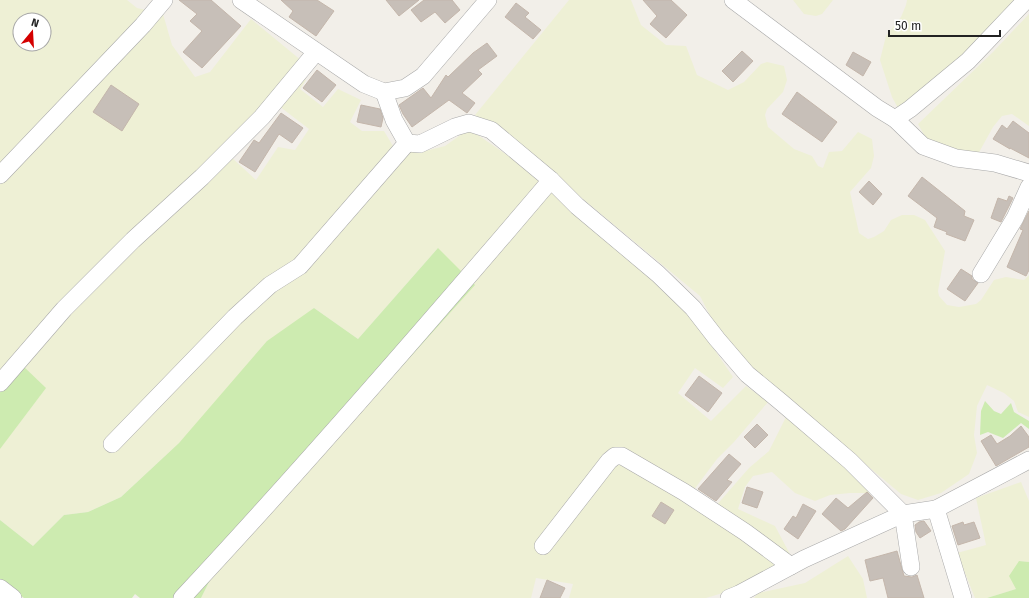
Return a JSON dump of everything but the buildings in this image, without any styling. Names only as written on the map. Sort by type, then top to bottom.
[{"type":"street","points":[[0,175],[137,31],[164,0]]},
{"type":"street","points":[[242,0],[364,84],[384,92],[405,88],[423,76],[488,0]]},
{"type":"street","points":[[733,0],[877,108],[895,119],[923,146],[956,158],[995,163],[1029,173]]},
{"type":"street","points":[[895,119],[910,109],[968,61],[1026,0]]},
{"type":"street","points":[[0,383],[64,309],[133,240],[202,177],[262,117],[316,52]]},
{"type":"street","points":[[384,92],[394,120],[407,143]]},
{"type":"street","points":[[407,143],[420,144],[454,127],[470,123],[491,130],[658,274],[693,308],[717,340],[747,374],[850,461],[903,514],[911,567]]},
{"type":"street","points":[[112,444],[235,317],[270,285],[300,266],[407,143]]},
{"type":"street","points":[[182,598],[239,537],[420,333],[550,180]]},
{"type":"street","points":[[981,274],[1015,218],[1029,188]]},
{"type":"street","points":[[543,546],[609,460],[615,456],[622,456],[684,492],[745,532],[792,566]]},
{"type":"street","points":[[729,598],[804,559],[903,514],[936,509],[1029,460]]},
{"type":"street","points":[[936,509],[963,598]]},
{"type":"street","points":[[0,588],[13,598]]},
{"type":"green space","points":[[0,0],[127,0],[137,8],[163,14],[172,45],[195,77],[210,72],[251,19],[302,61],[229,142],[0,375]]},
{"type":"green space","points":[[569,0],[631,0],[641,25],[666,45],[686,46],[697,75],[728,90],[744,82],[761,64],[767,62],[784,66],[787,80],[783,92],[767,109],[765,115],[768,127],[794,149],[812,156],[818,166],[823,168],[829,152],[842,151],[858,132],[872,139],[874,156],[871,168],[850,192],[859,233],[868,239],[874,237],[884,231],[891,220],[902,215],[914,215],[925,220],[945,251],[938,291],[939,296],[947,305],[959,307],[976,304],[981,300],[994,280],[1006,277],[1024,280],[1029,275],[1029,417],[1018,412],[1014,401],[1004,393],[987,385],[977,406],[974,435],[977,453],[969,474],[941,493],[918,500],[901,494],[752,369],[719,333],[700,296],[525,151],[475,115]]},
{"type":"green space","points":[[793,0],[833,0],[822,14],[816,16],[804,14]]},
{"type":"green space","points":[[907,0],[1020,0],[959,62],[898,108],[892,97],[880,60],[886,36],[901,17]]},
{"type":"green space","points":[[1029,14],[1029,126],[1012,114],[1002,116],[993,127],[977,156],[927,140],[918,124],[993,52]]},
{"type":"green space","points":[[301,77],[306,80],[300,89],[323,107],[338,89],[361,100],[350,122],[362,131],[384,131],[396,151],[421,152],[445,146],[469,129],[529,170],[647,272],[695,321],[733,377],[723,388],[695,368],[678,393],[711,421],[746,386],[768,402],[734,442],[717,459],[693,491],[714,508],[749,468],[769,451],[787,415],[873,493],[830,495],[815,501],[795,493],[772,472],[753,476],[745,487],[738,509],[775,526],[792,558],[726,592],[706,598],[569,598],[573,584],[536,578],[531,598],[201,598],[210,580],[438,248],[358,339],[314,308],[179,443],[121,497],[88,512],[64,515],[33,546],[0,520],[0,449],[23,366],[65,315],[230,156],[256,180],[278,147],[295,150],[309,129],[279,106]]},
{"type":"green space","points":[[438,248],[475,285],[210,580],[201,598],[140,598],[135,594],[132,598],[24,598],[0,581],[0,520],[33,546],[64,515],[88,512],[121,497],[179,443],[267,341],[314,308],[358,339]]},
{"type":"green space","points":[[23,366],[46,388],[0,449],[0,391]]},
{"type":"green space","points":[[985,401],[994,411],[1001,414],[1011,403],[1014,412],[1029,421],[1029,429],[1021,423],[1003,438],[988,432],[980,435],[981,411]]},
{"type":"green space","points":[[1021,482],[1029,501],[1029,562],[1019,561],[1016,589],[987,598],[975,598],[957,553],[986,545],[976,498]]},
{"type":"green space","points":[[848,556],[863,579],[867,598],[754,598],[758,593],[805,583]]},
{"type":"green space","points":[[1019,561],[1029,562],[1029,598],[987,598],[1016,589],[1009,576]]}]
